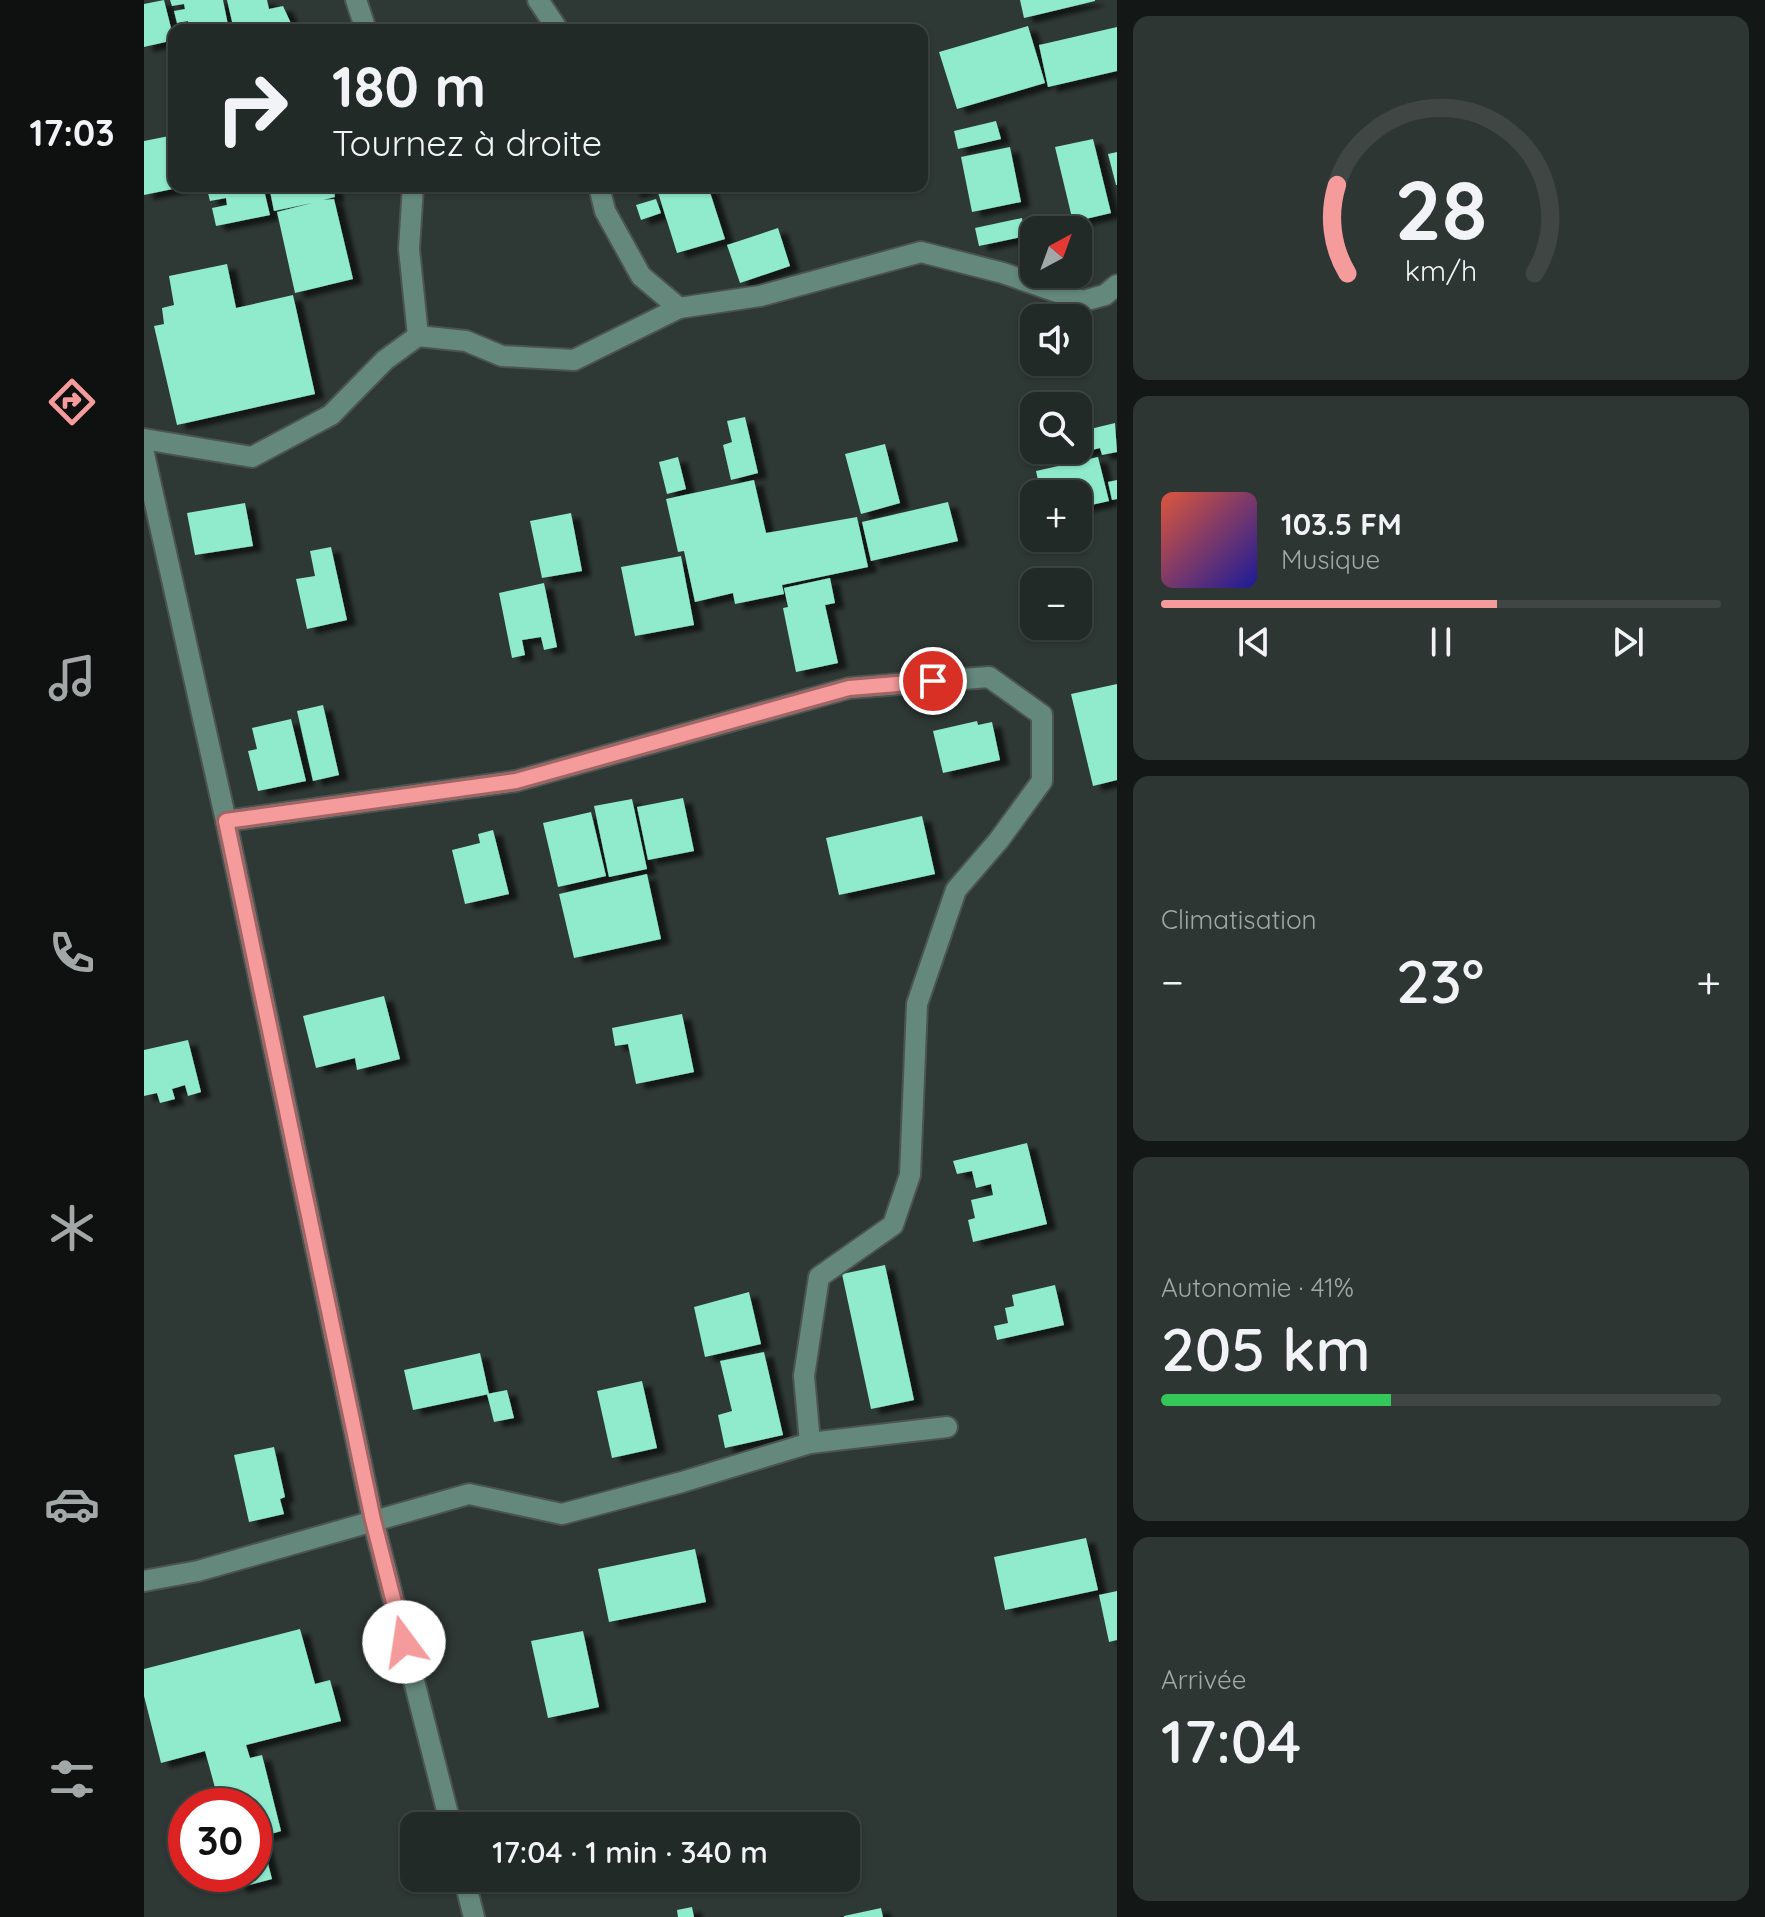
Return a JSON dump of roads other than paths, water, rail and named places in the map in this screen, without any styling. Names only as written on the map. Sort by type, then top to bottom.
[{"type":"street","points":[[356,0],[364,24]]},
{"type":"street","points":[[538,0],[554,24]]},
{"type":"street","points":[[413,192],[409,249],[418,336]]},
{"type":"street","points":[[600,192],[605,211],[641,276],[679,308]]},
{"type":"street","points":[[144,439],[252,457],[331,415],[385,360],[418,336],[466,341],[502,356],[574,360],[679,308],[760,296],[921,252],[1003,273],[1083,301],[1105,295],[1117,285]]},
{"type":"street","points":[[144,454],[226,821],[373,1520],[447,1812]]},
{"type":"street","points":[[226,821],[516,781],[849,688],[989,677],[1042,715],[1042,781],[999,840],[956,890],[917,1004],[910,1175],[893,1225],[819,1277],[804,1376],[810,1443]]},
{"type":"street","points":[[144,1581],[198,1571],[469,1494],[562,1514],[810,1443],[947,1427]]},
{"type":"street","points":[[468,1892],[474,1917]]}]
